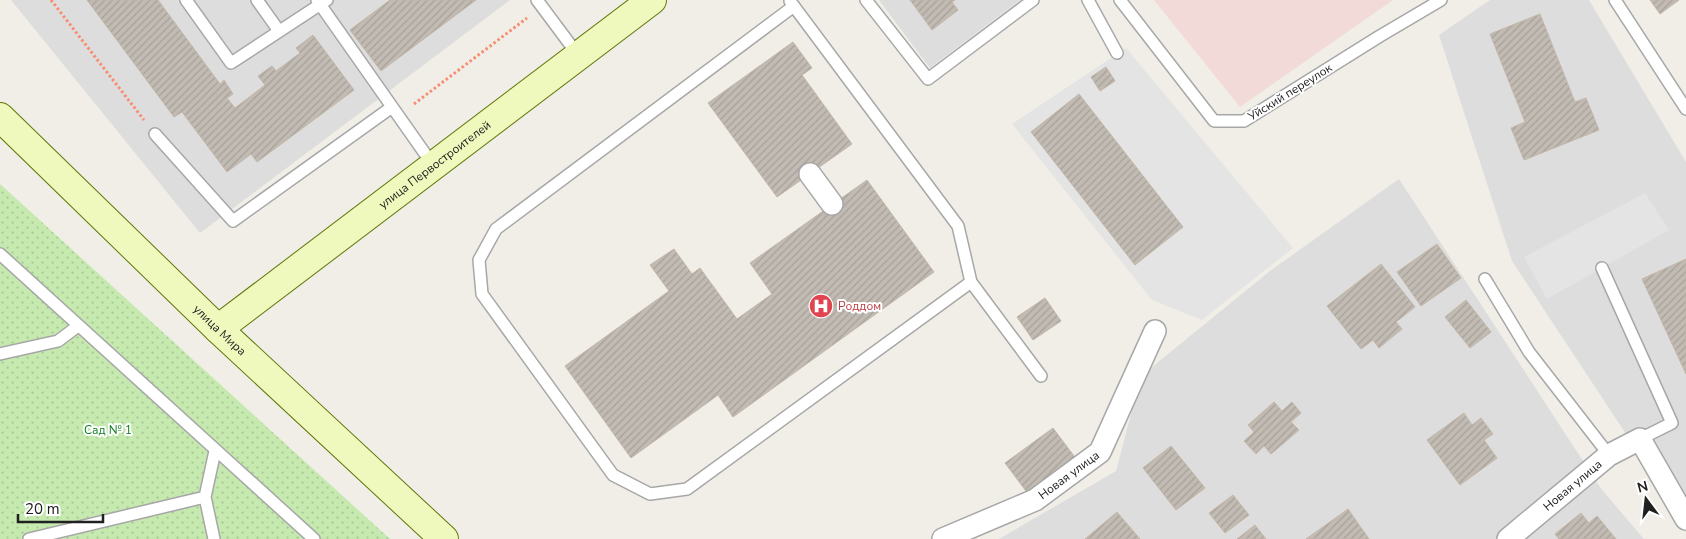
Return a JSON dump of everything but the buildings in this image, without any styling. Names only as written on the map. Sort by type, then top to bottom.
[{"type":"main road","name":"улица Первостроителей","points":[[218,329],[652,0]]},
{"type":"main road","name":"улица Мира","points":[[0,117],[218,329],[444,539]]},
{"type":"street","points":[[810,174],[832,204]]},
{"type":"street","name":"Новая улица","points":[[943,539],[1035,500],[1100,452],[1154,330]]},
{"type":"street","points":[[1640,439],[1686,519]]},
{"type":"street","name":"Новая улица","points":[[1508,539],[1609,455],[1640,439]]},
{"type":"lane","points":[[186,0],[231,63],[322,1],[433,165]]},
{"type":"lane","points":[[257,0],[279,31]]},
{"type":"lane","points":[[866,0],[928,79],[1033,0]]},
{"type":"lane","points":[[1088,0],[1116,53]]},
{"type":"lane","name":"Уйский переулок","points":[[1120,0],[1214,122],[1244,121],[1441,0]]},
{"type":"lane","points":[[1615,0],[1686,109]]},
{"type":"lane","points":[[540,3],[578,56]]},
{"type":"lane","points":[[971,282],[687,489],[650,494],[613,475],[482,294],[479,260],[496,229],[792,3],[958,226],[971,282],[1041,376]]},
{"type":"lane","points":[[155,134],[233,221],[395,111]]},
{"type":"lane","points":[[0,254],[314,539]]},
{"type":"lane","points":[[1602,268],[1672,423],[1640,439]]},
{"type":"lane","points":[[1485,279],[1529,352],[1609,455]]},
{"type":"lane","points":[[0,354],[58,341],[78,326]]},
{"type":"lane","points":[[214,539],[205,497],[215,451]]},
{"type":"lane","points":[[29,539],[205,497]]},
{"type":"path","points":[[51,0],[155,134]]},
{"type":"path","points":[[395,111],[540,3]]},
{"type":"shaded area","points":[[11,0],[510,0],[200,233]]},
{"type":"shaded area","points":[[879,0],[1020,0],[930,68]]},
{"type":"shaded area","points":[[1154,0],[1393,0],[1240,107]]},
{"type":"shaded area","points":[[1490,0],[1589,0],[1686,162],[1686,525],[1512,261],[1439,35]]},
{"type":"shaded area","points":[[1126,48],[1293,248],[1202,320],[1152,300],[1012,124]]},
{"type":"shaded area","points":[[1399,179],[1602,490],[1644,539],[999,539],[1116,471],[1141,376],[1270,271]]},
{"type":"shaded area","points":[[1645,193],[1669,230],[1547,299],[1524,257]]},
{"type":"green space","name":"Сад № 1","points":[[0,184],[390,539],[0,539]]},
{"type":"place","name":"Роддом","points":[[821,306]]}]
